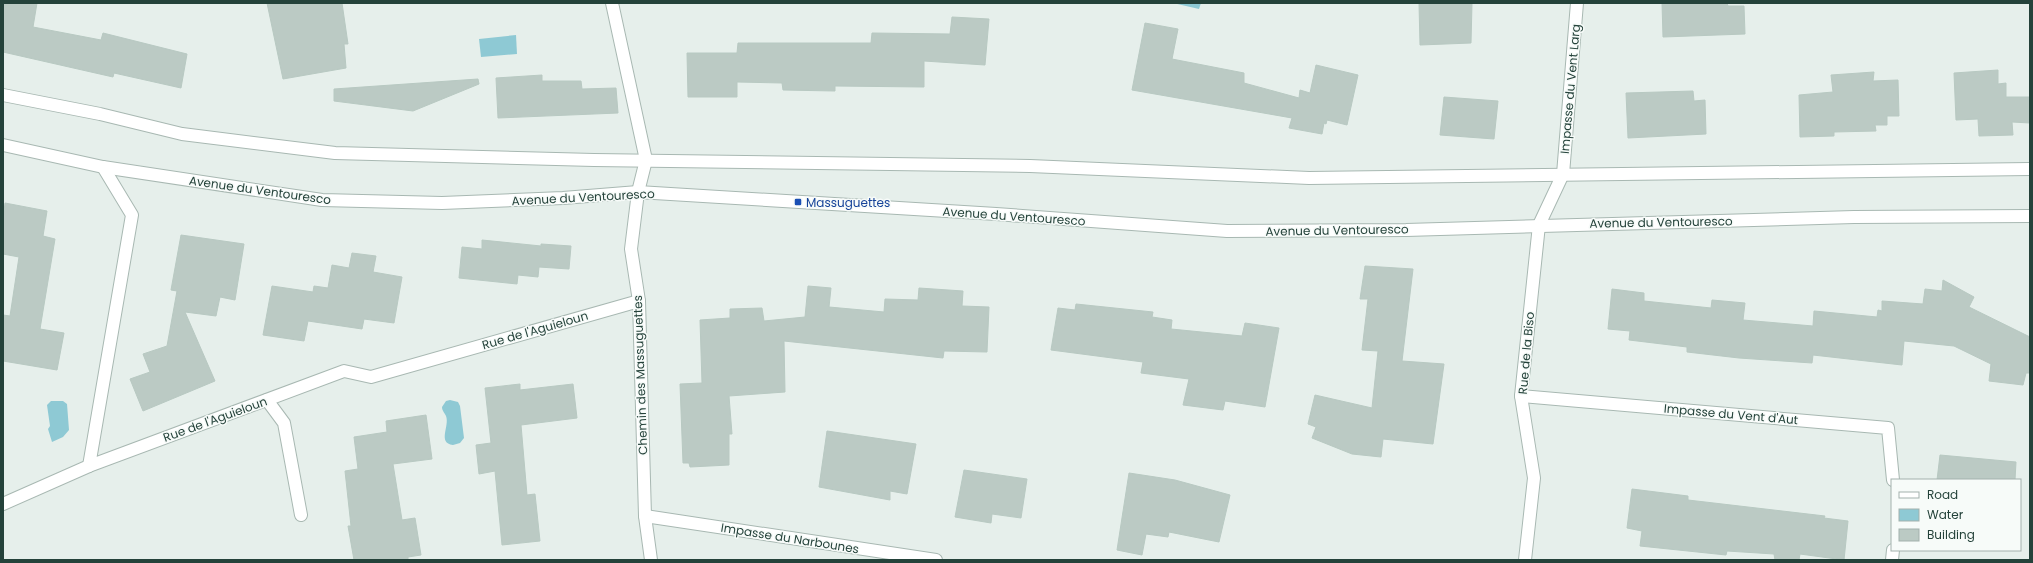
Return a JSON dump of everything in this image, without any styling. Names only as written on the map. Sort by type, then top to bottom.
[{"type":"street","name":"Chemin des Massuguettes","points":[[612,3],[646,160],[638,192],[631,249],[639,301],[645,516],[651,560]]},
{"type":"street","name":"Impasse du Vent Larg","points":[[1563,174],[1577,3]]},
{"type":"street","points":[[3,95],[100,114],[182,134],[335,153],[1030,166],[1309,178],[2030,170]]},
{"type":"street","name":"Avenue du Ventouresco","points":[[3,145],[103,167],[322,200],[442,203],[563,198],[638,192],[996,214],[1227,231],[1406,230],[1854,217],[2030,216]]},
{"type":"street","points":[[89,466],[132,215],[103,167]]},
{"type":"street","name":"Rue de la Biso","points":[[1525,560],[1534,478],[1521,396],[1539,225],[1563,174]]},
{"type":"street","name":"Rue de l'Aguieloun","points":[[3,504],[89,466],[344,371],[371,377],[639,301]]},
{"type":"street","name":"Impasse du Vent d'Aut","points":[[1521,396],[1888,428],[1893,479]]},
{"type":"street","points":[[266,400],[284,424],[300,515]]},
{"type":"street","name":"Impasse du Narbounes","points":[[645,516],[936,560]]},
{"type":"water","points":[[1173,3],[1201,3],[1199,9]]},
{"type":"water","points":[[516,35],[517,54],[481,57],[479,39]]},
{"type":"water","points":[[450,400],[458,402],[460,406],[464,438],[460,443],[453,445],[448,444],[445,438],[447,420],[442,410],[442,407],[446,401]]},
{"type":"water","points":[[51,401],[63,401],[67,404],[69,430],[63,437],[52,442],[48,429],[50,426],[47,405]]},
{"type":"building","points":[[3,3],[37,3],[33,27],[101,40],[103,33],[187,54],[181,88],[114,73],[113,77],[3,52]]},
{"type":"building","points":[[267,3],[342,3],[348,44],[344,44],[346,68],[283,79]]},
{"type":"building","points":[[1419,3],[1472,3],[1471,43],[1420,45]]},
{"type":"building","points":[[1662,3],[1727,3],[1728,6],[1744,6],[1745,34],[1663,37]]},
{"type":"building","points":[[952,17],[989,19],[985,65],[924,61],[924,87],[835,86],[835,91],[783,90],[782,83],[737,82],[737,97],[688,97],[687,53],[737,53],[738,43],[871,43],[872,33],[950,34]]},
{"type":"building","points":[[1145,23],[1178,29],[1172,59],[1244,73],[1244,83],[1299,98],[1300,90],[1310,93],[1316,65],[1358,75],[1347,125],[1327,120],[1326,124],[1324,123],[1322,134],[1289,128],[1292,118],[1132,90]]},
{"type":"building","points":[[1998,70],[1998,84],[2006,83],[2006,97],[2030,97],[2030,123],[2012,122],[2013,135],[1979,136],[1978,119],[1956,120],[1954,73]]},
{"type":"building","points":[[1874,72],[1873,81],[1898,80],[1899,116],[1887,116],[1887,125],[1875,125],[1876,131],[1834,132],[1834,136],[1800,137],[1799,95],[1833,92],[1831,75]]},
{"type":"building","points":[[542,75],[542,81],[581,81],[582,89],[616,88],[618,113],[498,118],[496,78]]},
{"type":"building","points":[[478,79],[479,84],[413,111],[334,101],[334,89]]},
{"type":"building","points":[[1693,91],[1694,101],[1705,100],[1706,134],[1628,138],[1626,93]]},
{"type":"building","points":[[1444,97],[1498,101],[1494,139],[1440,135]]},
{"type":"building","points":[[5,203],[47,211],[43,236],[55,239],[40,329],[64,333],[57,370],[3,361],[3,315],[10,316],[19,257],[3,254],[3,219]]},
{"type":"building","points":[[181,235],[244,244],[235,300],[220,297],[216,316],[185,312],[215,381],[143,411],[130,379],[150,372],[143,354],[167,346],[177,291],[171,290]]},
{"type":"building","points":[[482,240],[541,246],[541,244],[571,246],[569,269],[539,267],[538,277],[518,275],[517,284],[459,278],[462,247],[482,249]]},
{"type":"building","points":[[352,253],[376,256],[373,272],[402,277],[394,323],[364,319],[362,329],[308,321],[304,341],[263,335],[272,286],[313,292],[314,286],[328,288],[332,265],[349,268]]},
{"type":"building","points":[[1365,266],[1413,269],[1402,361],[1444,364],[1433,444],[1383,439],[1381,457],[1352,454],[1312,438],[1316,427],[1308,424],[1315,395],[1372,408],[1378,351],[1362,350],[1368,299],[1360,299]]},
{"type":"building","points":[[1943,280],[1974,297],[1969,307],[2030,337],[2030,373],[2026,373],[2023,385],[1989,381],[1991,364],[1954,346],[1904,341],[1902,365],[1813,355],[1812,363],[1739,358],[1687,352],[1687,347],[1629,340],[1630,331],[1608,329],[1612,289],[1644,293],[1644,301],[1711,308],[1712,300],[1745,303],[1743,320],[1813,326],[1814,311],[1877,317],[1878,310],[1882,311],[1882,301],[1923,304],[1925,289],[1942,291]]},
{"type":"building","points":[[808,286],[831,288],[829,307],[884,312],[885,299],[918,300],[919,288],[963,291],[962,306],[989,307],[987,352],[944,351],[943,358],[784,341],[785,392],[729,396],[732,434],[729,434],[729,465],[690,467],[689,463],[683,463],[680,384],[702,383],[700,320],[730,318],[730,309],[762,308],[764,321],[805,317]]},
{"type":"building","points":[[1076,304],[1153,312],[1152,317],[1172,320],[1171,329],[1242,336],[1245,323],[1279,328],[1265,407],[1225,401],[1223,410],[1183,405],[1189,379],[1141,373],[1143,362],[1051,350],[1058,308],[1075,310]]},
{"type":"building","points":[[520,384],[520,390],[573,384],[577,418],[521,425],[527,495],[535,494],[540,541],[502,545],[495,471],[479,474],[476,445],[491,443],[485,388]]},
{"type":"building","points":[[426,415],[432,459],[393,464],[402,520],[415,518],[421,555],[408,557],[408,560],[354,560],[348,526],[351,526],[345,471],[358,469],[354,437],[387,432],[386,421]]},
{"type":"building","points":[[827,431],[916,444],[907,494],[890,491],[890,500],[819,487]]},
{"type":"building","points":[[1940,455],[2016,462],[2015,479],[1937,479]]},
{"type":"building","points":[[964,470],[1027,479],[1021,518],[992,514],[991,523],[955,517]]},
{"type":"building","points":[[1129,473],[1175,480],[1230,495],[1219,542],[1169,532],[1168,537],[1146,534],[1142,555],[1117,550]]},
{"type":"building","points":[[1632,489],[1688,496],[1688,500],[1825,516],[1824,518],[1848,521],[1844,560],[1800,554],[1799,560],[1775,560],[1774,554],[1727,551],[1726,555],[1640,546],[1642,531],[1627,528]]},
{"type":"place","name":"Massuguettes","points":[[798,202]]}]
